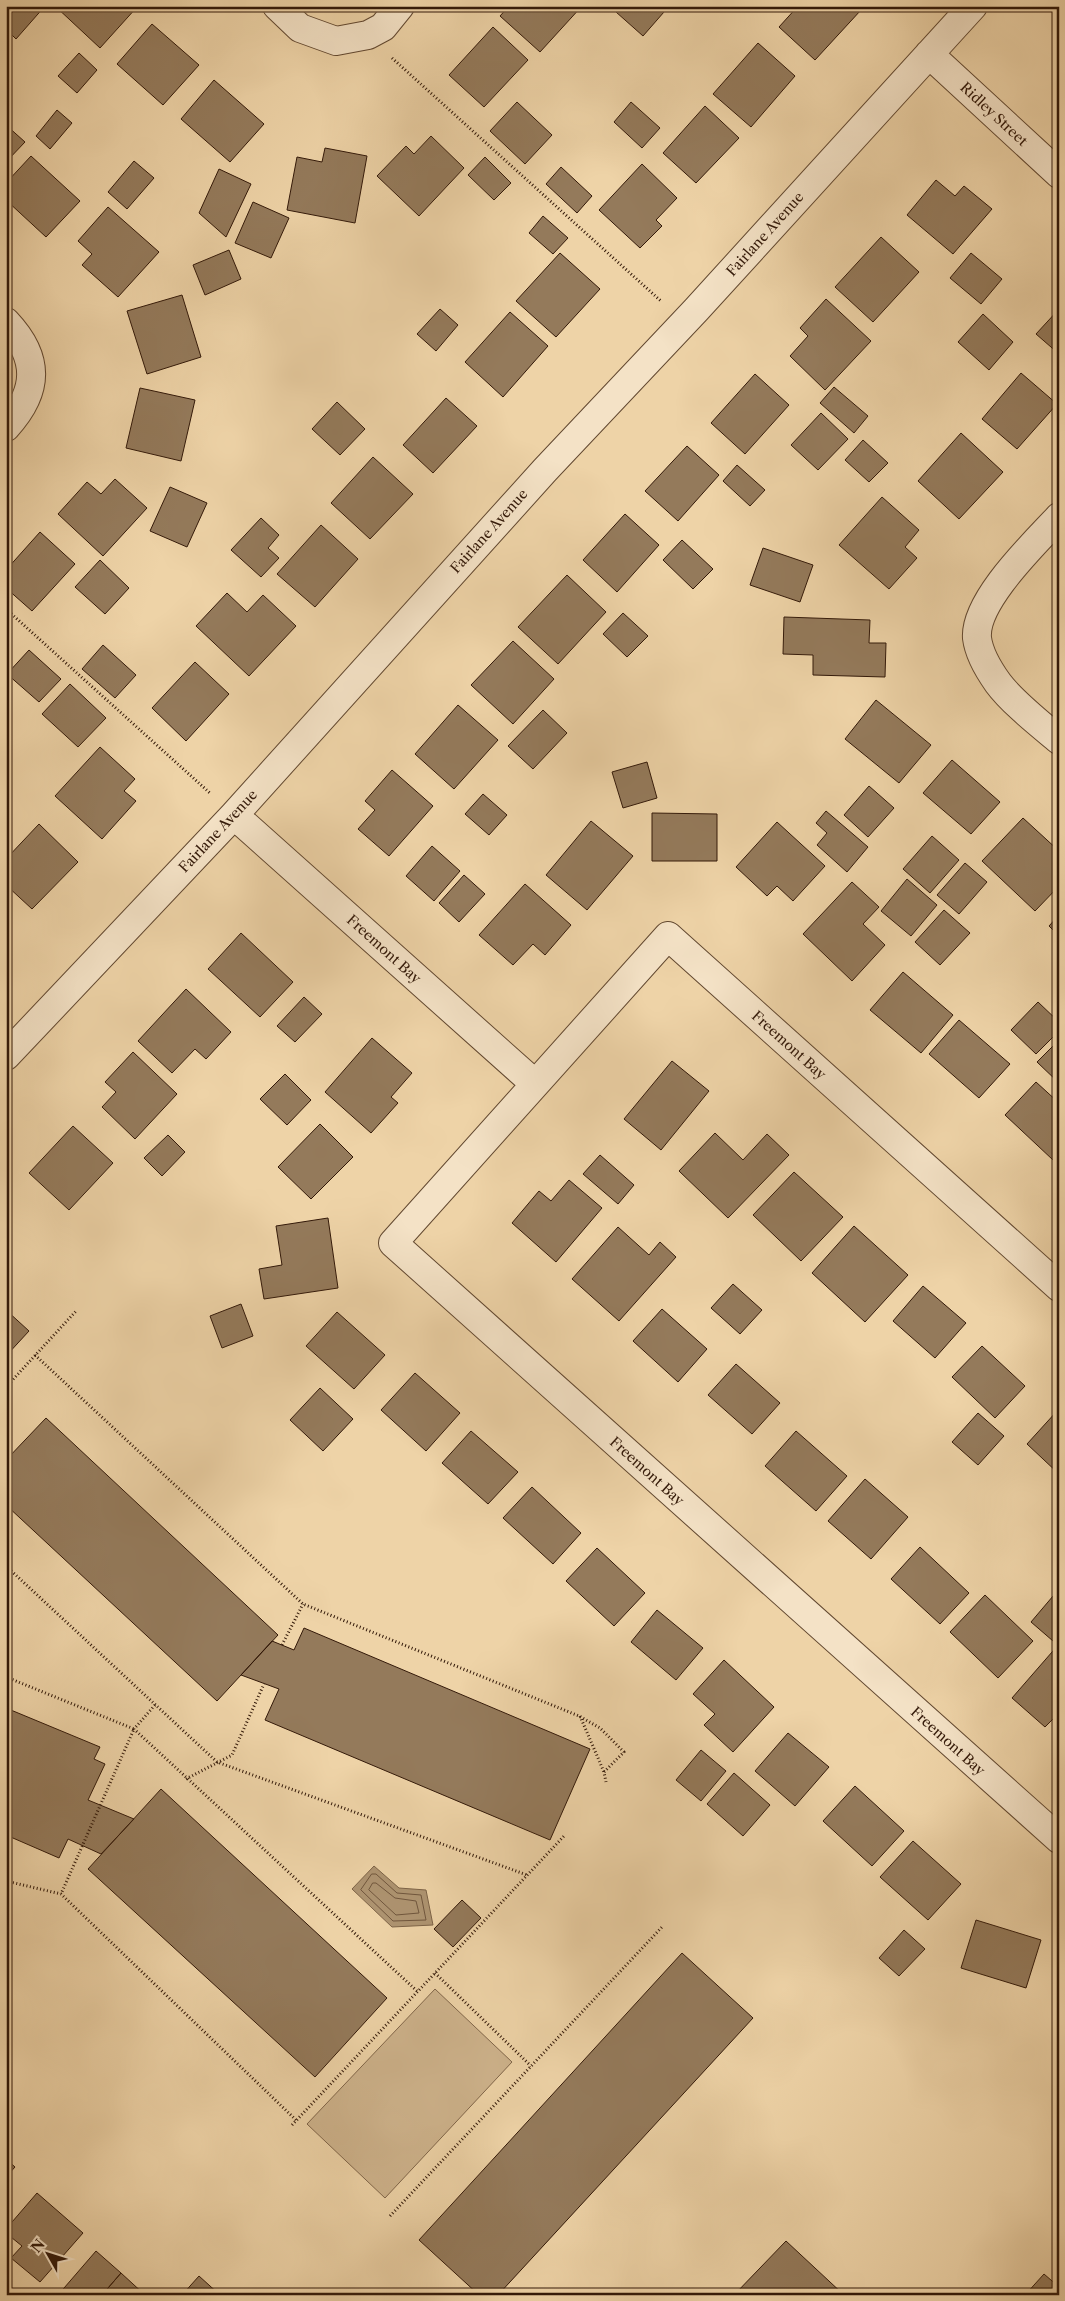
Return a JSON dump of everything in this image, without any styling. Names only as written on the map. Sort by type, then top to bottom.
[{"type":"street","points":[[277,6],[300,28],[326,39],[336,41],[368,35],[383,27],[400,6]]},
{"type":"street","name":"Fairlane Avenue","points":[[6,1056],[234,814],[545,470],[684,322],[973,6]]},
{"type":"street","name":"Ridley Street","points":[[929,54],[1059,174]]},
{"type":"street","points":[[6,322],[24,344],[31,366],[31,382],[28,396],[22,407],[6,427]]},
{"type":"street","points":[[1059,517],[1000,583],[982,611],[977,636],[982,658],[999,684],[1059,740]]},
{"type":"street","name":"Freemont Bay","points":[[234,814],[534,1083]]},
{"type":"street","name":"Freemont Bay","points":[[1059,1287],[668,936],[534,1083],[393,1243],[1059,1839]]},
{"type":"path","points":[[368,35],[684,322]]},
{"type":"path","points":[[6,609],[234,814]]},
{"type":"path","points":[[6,1387],[77,1310]]},
{"type":"path","points":[[35,1354],[303,1604],[579,1716],[600,1728],[624,1752],[604,1772]]},
{"type":"path","points":[[6,1566],[217,1762],[527,1875]]},
{"type":"path","points":[[282,1645],[303,1604]]},
{"type":"path","points":[[6,1677],[134,1729],[417,1991]]},
{"type":"path","points":[[186,1778],[232,1755],[264,1684]]},
{"type":"path","points":[[61,1894],[134,1729],[155,1704]]},
{"type":"path","points":[[579,1716],[604,1772],[606,1782]]},
{"type":"path","points":[[292,2125],[565,1835]]},
{"type":"path","points":[[6,1881],[61,1894],[296,2120]]},
{"type":"path","points":[[390,2216],[663,1926]]},
{"type":"path","points":[[435,1973],[532,2066]]},
{"type":"shaded area","points":[[435,1989],[512,2062],[385,2198],[307,2124]]},
{"type":"water","points":[[374,1866],[399,1888],[426,1890],[433,1925],[392,1927],[352,1889]]},
{"type":"building","points":[[7,6],[45,6],[16,39],[6,29]]},
{"type":"building","points":[[55,6],[136,6],[137,7],[100,48]]},
{"type":"building","points":[[509,6],[582,6],[540,52],[500,16]]},
{"type":"building","points":[[621,6],[658,6],[664,12],[643,36],[616,12]]},
{"type":"building","points":[[798,6],[856,6],[861,10],[815,60],[779,27]]},
{"type":"building","points":[[152,24],[199,65],[163,105],[117,64]]},
{"type":"building","points":[[493,27],[528,60],[484,107],[449,75]]},
{"type":"building","points":[[758,43],[795,76],[751,127],[713,94]]},
{"type":"building","points":[[79,53],[97,70],[77,93],[58,76]]},
{"type":"building","points":[[214,80],[264,124],[230,162],[181,119]]},
{"type":"building","points":[[517,102],[552,135],[525,164],[490,131]]},
{"type":"building","points":[[631,102],[660,128],[642,148],[614,122]]},
{"type":"building","points":[[705,106],[739,138],[696,183],[663,153]]},
{"type":"building","points":[[57,110],[72,123],[50,149],[36,136]]},
{"type":"building","points":[[6,125],[25,142],[6,162]]},
{"type":"building","points":[[431,136],[464,168],[419,216],[377,176],[406,146],[414,154]]},
{"type":"building","points":[[325,148],[367,156],[355,223],[287,210],[297,157],[322,162]]},
{"type":"building","points":[[31,156],[80,201],[46,237],[6,200],[6,183]]},
{"type":"building","points":[[485,157],[511,183],[494,200],[468,175]]},
{"type":"building","points":[[134,161],[154,178],[127,209],[108,192]]},
{"type":"building","points":[[642,164],[677,198],[656,220],[662,226],[640,248],[599,210]]},
{"type":"building","points":[[561,167],[592,196],[577,213],[546,184]]},
{"type":"building","points":[[219,169],[251,184],[226,237],[199,213]]},
{"type":"building","points":[[936,180],[955,196],[964,186],[992,209],[953,254],[907,215]]},
{"type":"building","points":[[253,202],[289,218],[271,258],[235,243]]},
{"type":"building","points":[[108,207],[159,252],[118,297],[82,265],[92,254],[78,241]]},
{"type":"building","points":[[543,216],[568,238],[553,254],[529,233]]},
{"type":"building","points":[[881,237],[919,272],[873,322],[835,287]]},
{"type":"building","points":[[229,250],[241,279],[205,295],[193,265]]},
{"type":"building","points":[[560,253],[600,289],[556,337],[516,301]]},
{"type":"building","points":[[971,253],[1002,279],[981,304],[950,278]]},
{"type":"building","points":[[182,295],[201,357],[147,374],[127,311]]},
{"type":"building","points":[[826,299],[871,341],[825,390],[790,356],[808,336],[800,328]]},
{"type":"building","points":[[440,309],[458,325],[436,351],[417,334]]},
{"type":"building","points":[[1059,309],[1059,354],[1036,334]]},
{"type":"building","points":[[510,312],[548,346],[503,397],[465,362]]},
{"type":"building","points":[[983,314],[1013,342],[989,370],[958,342]]},
{"type":"building","points":[[1021,373],[1057,404],[1017,449],[982,419]]},
{"type":"building","points":[[755,374],[789,405],[745,454],[711,423]]},
{"type":"building","points":[[834,387],[868,416],[854,433],[820,403]]},
{"type":"building","points":[[140,388],[195,400],[181,461],[126,448]]},
{"type":"building","points":[[446,398],[477,426],[433,473],[403,445]]},
{"type":"building","points":[[337,402],[365,429],[340,455],[312,429]]},
{"type":"building","points":[[821,413],[848,439],[818,470],[791,445]]},
{"type":"building","points":[[961,433],[1003,472],[959,519],[918,481]]},
{"type":"building","points":[[863,440],[888,463],[869,482],[845,460]]},
{"type":"building","points":[[687,446],[719,475],[678,521],[645,491]]},
{"type":"building","points":[[373,457],[413,494],[370,539],[331,503]]},
{"type":"building","points":[[737,465],[765,490],[750,506],[723,481]]},
{"type":"building","points":[[115,479],[147,508],[103,556],[58,514],[87,482],[101,494]]},
{"type":"building","points":[[170,487],[207,503],[187,547],[150,531]]},
{"type":"building","points":[[882,497],[919,530],[905,547],[917,558],[889,589],[839,545]]},
{"type":"building","points":[[625,514],[659,545],[617,592],[583,560]]},
{"type":"building","points":[[261,518],[279,535],[268,548],[279,558],[261,577],[231,550]]},
{"type":"building","points":[[321,525],[358,559],[315,607],[277,574]]},
{"type":"building","points":[[40,532],[75,564],[32,611],[6,588],[6,570]]},
{"type":"building","points":[[682,540],[713,569],[693,589],[663,560]]},
{"type":"building","points":[[763,548],[813,565],[800,602],[750,585]]},
{"type":"building","points":[[100,560],[129,588],[105,614],[75,587]]},
{"type":"building","points":[[567,575],[606,612],[558,664],[518,627]]},
{"type":"building","points":[[227,593],[247,612],[263,595],[296,626],[249,676],[196,626]]},
{"type":"building","points":[[623,613],[648,636],[627,657],[603,634]]},
{"type":"building","points":[[784,617],[870,620],[869,643],[886,643],[885,677],[813,675],[813,655],[783,654]]},
{"type":"building","points":[[513,641],[554,679],[513,724],[471,685]]},
{"type":"building","points":[[103,645],[136,675],[115,698],[82,669]]},
{"type":"building","points":[[29,650],[61,679],[39,702],[7,674]]},
{"type":"building","points":[[195,662],[229,694],[186,741],[152,708]]},
{"type":"building","points":[[70,684],[106,718],[78,747],[42,714]]},
{"type":"building","points":[[876,700],[931,745],[899,783],[845,739]]},
{"type":"building","points":[[458,705],[498,740],[454,789],[415,754]]},
{"type":"building","points":[[543,710],[567,733],[533,769],[508,746]]},
{"type":"building","points":[[100,747],[135,779],[124,791],[136,801],[102,839],[55,796]]},
{"type":"building","points":[[952,760],[1000,802],[971,834],[923,793]]},
{"type":"building","points":[[647,762],[657,798],[623,808],[612,772]]},
{"type":"building","points":[[392,770],[433,806],[389,856],[358,829],[375,810],[365,801]]},
{"type":"building","points":[[869,786],[894,808],[868,837],[844,815]]},
{"type":"building","points":[[483,794],[507,815],[489,835],[465,814]]},
{"type":"building","points":[[826,811],[868,847],[847,872],[817,845],[827,833],[816,823]]},
{"type":"building","points":[[652,813],[717,814],[717,861],[652,861]]},
{"type":"building","points":[[1023,818],[1059,851],[1059,886],[1035,911],[982,861]]},
{"type":"building","points":[[591,821],[633,856],[587,910],[546,875]]},
{"type":"building","points":[[777,822],[825,866],[793,901],[777,886],[767,896],[736,867]]},
{"type":"building","points":[[39,824],[78,862],[32,909],[6,885],[6,859]]},
{"type":"building","points":[[932,836],[959,860],[930,893],[903,869]]},
{"type":"building","points":[[432,846],[460,871],[434,901],[406,876]]},
{"type":"building","points":[[965,863],[987,882],[959,914],[937,895]]},
{"type":"building","points":[[464,875],[485,894],[459,922],[439,903]]},
{"type":"building","points":[[907,879],[937,905],[911,936],[881,911]]},
{"type":"building","points":[[852,882],[879,907],[863,924],[885,945],[852,981],[803,934]]},
{"type":"building","points":[[525,884],[571,925],[545,955],[533,944],[513,965],[479,935]]},
{"type":"building","points":[[944,910],[970,933],[940,965],[915,942]]},
{"type":"building","points":[[1059,915],[1059,936],[1049,926]]},
{"type":"building","points":[[241,933],[293,982],[260,1017],[208,969]]},
{"type":"building","points":[[903,972],[953,1015],[921,1053],[870,1010]]},
{"type":"building","points":[[186,989],[231,1032],[206,1059],[195,1049],[172,1073],[138,1041]]},
{"type":"building","points":[[304,997],[322,1014],[295,1042],[277,1026]]},
{"type":"building","points":[[1038,1002],[1059,1022],[1059,1031],[1036,1054],[1011,1030]]},
{"type":"building","points":[[959,1020],[1010,1064],[979,1098],[929,1054]]},
{"type":"building","points":[[372,1038],[412,1073],[391,1097],[398,1103],[371,1133],[325,1092]]},
{"type":"building","points":[[1059,1040],[1059,1083],[1037,1062]]},
{"type":"building","points":[[133,1052],[177,1094],[135,1139],[102,1107],[116,1092],[105,1082]]},
{"type":"building","points":[[672,1061],[709,1091],[661,1150],[624,1119]]},
{"type":"building","points":[[285,1074],[311,1100],[287,1125],[260,1099]]},
{"type":"building","points":[[1036,1082],[1059,1103],[1059,1153],[1053,1160],[1005,1115]]},
{"type":"building","points":[[320,1124],[353,1157],[311,1199],[278,1167]]},
{"type":"building","points":[[73,1126],[113,1163],[69,1210],[29,1173]]},
{"type":"building","points":[[715,1133],[743,1160],[767,1134],[789,1155],[728,1218],[679,1171]]},
{"type":"building","points":[[168,1135],[185,1152],[162,1176],[144,1158]]},
{"type":"building","points":[[600,1155],[634,1185],[618,1204],[583,1174]]},
{"type":"building","points":[[794,1172],[843,1217],[801,1261],[753,1215]]},
{"type":"building","points":[[569,1180],[602,1208],[556,1262],[512,1223],[539,1191],[551,1201]]},
{"type":"building","points":[[328,1218],[338,1288],[264,1299],[259,1269],[282,1265],[276,1226]]},
{"type":"building","points":[[854,1226],[908,1275],[865,1322],[812,1273]]},
{"type":"building","points":[[618,1227],[649,1255],[660,1242],[676,1257],[619,1321],[572,1279]]},
{"type":"building","points":[[733,1284],[762,1310],[740,1334],[711,1308]]},
{"type":"building","points":[[923,1286],[966,1323],[935,1358],[893,1321]]},
{"type":"building","points":[[241,1304],[253,1336],[222,1348],[210,1316]]},
{"type":"building","points":[[662,1309],[707,1349],[678,1382],[633,1341]]},
{"type":"building","points":[[6,1310],[29,1331],[6,1356]]},
{"type":"building","points":[[337,1312],[385,1355],[354,1389],[306,1346]]},
{"type":"building","points":[[982,1346],[1025,1386],[995,1418],[952,1377]]},
{"type":"building","points":[[736,1364],[780,1403],[752,1434],[708,1395]]},
{"type":"building","points":[[415,1373],[460,1413],[426,1451],[381,1410]]},
{"type":"building","points":[[320,1388],[353,1419],[323,1451],[290,1420]]},
{"type":"building","points":[[1057,1411],[1059,1412],[1059,1474],[1027,1444]]},
{"type":"building","points":[[978,1413],[1004,1436],[978,1465],[952,1442]]},
{"type":"building","points":[[46,1418],[278,1635],[217,1701],[6,1505],[6,1460]]},
{"type":"building","points":[[471,1431],[518,1472],[488,1504],[442,1463]]},
{"type":"building","points":[[796,1431],[847,1476],[816,1511],[765,1466]]},
{"type":"building","points":[[865,1479],[908,1517],[871,1559],[828,1521]]},
{"type":"building","points":[[532,1487],[581,1533],[553,1564],[503,1518]]},
{"type":"building","points":[[920,1547],[969,1593],[940,1624],[891,1579]]},
{"type":"building","points":[[597,1548],[645,1593],[614,1626],[566,1581]]},
{"type":"building","points":[[1059,1589],[1059,1634],[1053,1641],[1031,1622]]},
{"type":"building","points":[[985,1595],[1033,1641],[998,1678],[950,1632]]},
{"type":"building","points":[[657,1610],[703,1648],[676,1680],[631,1642]]},
{"type":"building","points":[[304,1628],[590,1749],[550,1840],[265,1720],[279,1689],[241,1675],[272,1641],[294,1650]]},
{"type":"building","points":[[1059,1644],[1059,1713],[1045,1727],[1012,1698]]},
{"type":"building","points":[[724,1660],[774,1707],[733,1752],[704,1725],[715,1714],[693,1694]]},
{"type":"building","points":[[6,1708],[100,1747],[94,1759],[105,1764],[88,1800],[134,1819],[101,1854],[68,1839],[59,1858],[6,1835]]},
{"type":"building","points":[[788,1733],[829,1767],[795,1806],[755,1771]]},
{"type":"building","points":[[701,1750],[726,1771],[701,1801],[676,1780]]},
{"type":"building","points":[[734,1773],[770,1805],[743,1836],[707,1804]]},
{"type":"building","points":[[855,1786],[904,1831],[872,1866],[823,1821]]},
{"type":"building","points":[[161,1789],[387,1998],[315,2077],[88,1869]]},
{"type":"building","points":[[913,1841],[961,1884],[928,1920],[880,1877]]},
{"type":"building","points":[[462,1900],[481,1918],[453,1947],[434,1929]]},
{"type":"building","points":[[976,1920],[1041,1940],[1026,1988],[961,1968]]},
{"type":"building","points":[[904,1930],[925,1949],[899,1976],[879,1958]]},
{"type":"building","points":[[682,1953],[753,2018],[498,2295],[479,2295],[419,2240]]},
{"type":"building","points":[[6,2159],[15,2167],[6,2177]]},
{"type":"building","points":[[37,2193],[83,2233],[40,2282],[11,2258],[22,2246],[6,2233],[6,2229]]},
{"type":"building","points":[[786,2241],[844,2295],[734,2295]]},
{"type":"building","points":[[96,2251],[121,2273],[102,2295],[58,2295]]},
{"type":"building","points":[[121,2273],[145,2295],[102,2295]]},
{"type":"building","points":[[1044,2274],[1059,2287],[1059,2295],[1025,2295]]},
{"type":"building","points":[[199,2276],[220,2295],[182,2295]]}]
